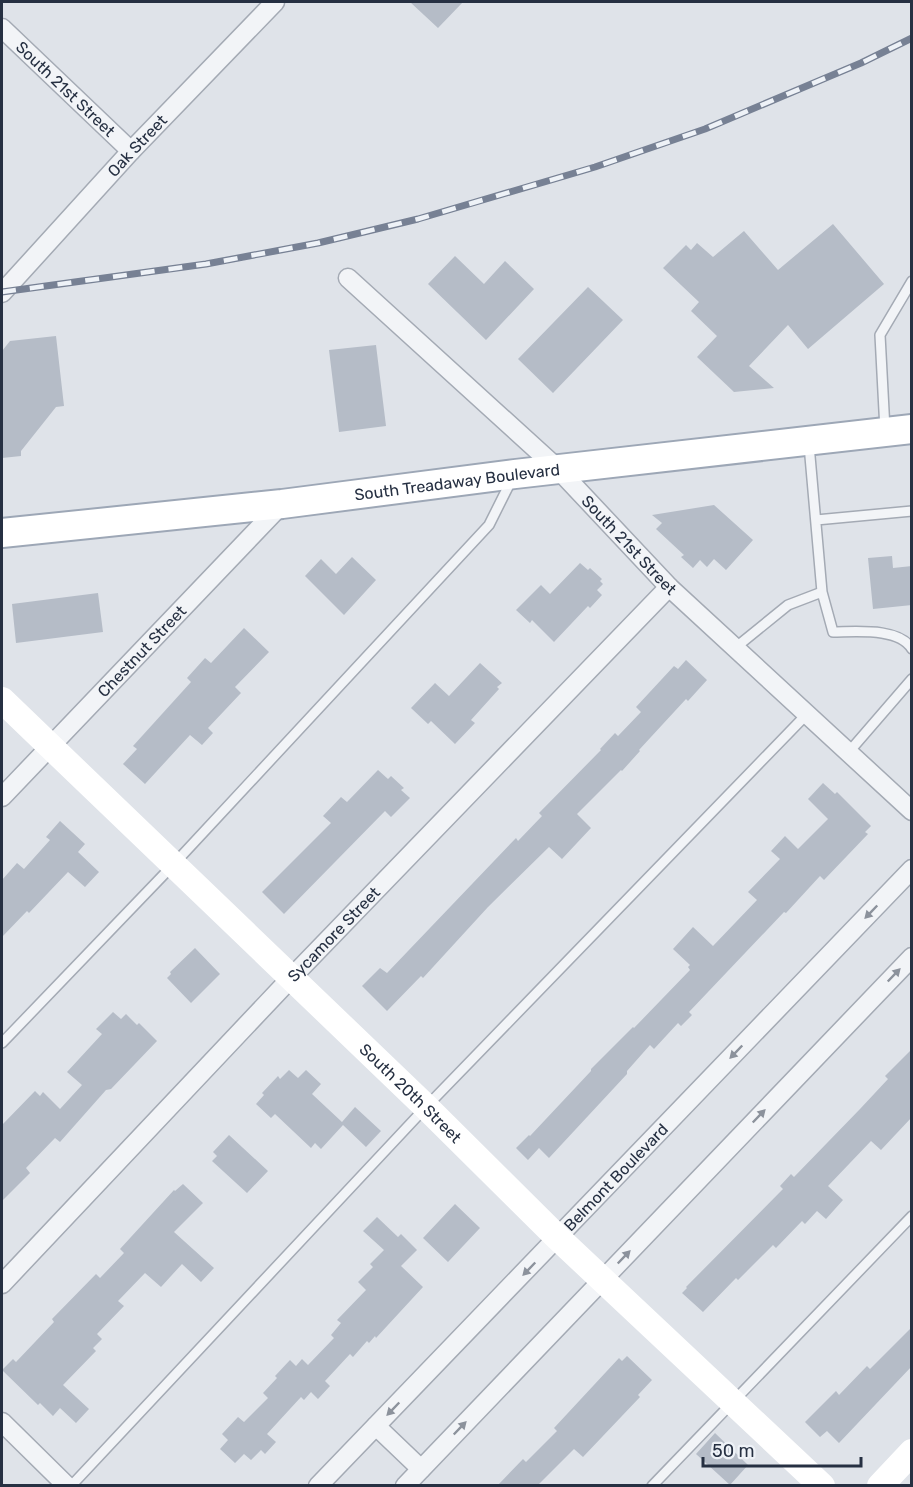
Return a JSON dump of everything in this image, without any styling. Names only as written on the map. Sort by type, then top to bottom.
[{"type":"main road","name":"South Treadaway Boulevard","points":[[2,533],[282,504],[515,474],[898,430]]},
{"type":"street","name":"Oak Street","points":[[2,293],[131,151],[275,2]]},
{"type":"street","name":"South 21st Street","points":[[2,28],[131,151]]},
{"type":"street","name":"South 21st Street","points":[[348,278],[558,469],[669,587],[912,811]]},
{"type":"street","name":"Chestnut Street","points":[[2,797],[282,504]]},
{"type":"street","name":"Sycamore Street","points":[[2,1284],[291,978],[669,587]]},
{"type":"street","name":"South 20th Street","points":[[2,700],[426,1107],[558,1238],[822,1485]]},
{"type":"street","name":"Belmont Boulevard","points":[[318,1485],[912,869]]},
{"type":"street","points":[[405,1485],[912,957]]},
{"type":"street","points":[[2,1422],[69,1485]]},
{"type":"street","points":[[376,1426],[421,1469]]},
{"type":"street","points":[[880,1485],[912,1452]]},
{"type":"lane","points":[[898,430],[880,335],[912,281]]},
{"type":"lane","points":[[809,441],[822,591],[833,632],[880,632],[908,643],[912,649]]},
{"type":"lane","points":[[2,1043],[173,865],[489,525],[515,474]]},
{"type":"lane","points":[[816,520],[912,511]]},
{"type":"lane","points":[[735,648],[788,605],[822,591]]},
{"type":"lane","points":[[848,753],[912,679]]},
{"type":"lane","points":[[69,1485],[426,1107],[806,715]]},
{"type":"lane","points":[[652,1485],[912,1216]]},
{"type":"building","points":[[410,2],[463,2],[438,28]]},
{"type":"building","points":[[833,224],[884,284],[808,349],[788,325],[749,366],[774,388],[734,392],[697,357],[717,336],[691,311],[699,302],[663,268],[686,245],[691,250],[697,243],[713,257],[744,231],[778,270]]},
{"type":"building","points":[[455,256],[484,284],[505,261],[534,289],[486,340],[428,284]]},
{"type":"building","points":[[588,287],[623,320],[553,393],[518,359]]},
{"type":"building","points":[[56,336],[64,406],[56,407],[21,451],[21,456],[2,458],[2,351],[10,341]]},
{"type":"building","points":[[376,345],[386,426],[339,432],[329,350]]},
{"type":"building","points":[[714,505],[753,540],[726,570],[714,559],[707,567],[700,560],[693,568],[681,557],[684,555],[656,529],[662,523],[652,515]]},
{"type":"building","points":[[892,556],[893,568],[912,566],[912,605],[873,609],[868,558]]},
{"type":"building","points":[[352,557],[376,580],[344,615],[305,576],[321,559],[336,574]]},
{"type":"building","points":[[580,563],[588,570],[590,568],[602,579],[600,581],[603,584],[597,590],[602,595],[590,608],[588,606],[554,642],[532,620],[530,623],[516,610],[541,585],[550,594]]},
{"type":"building","points":[[98,593],[103,632],[16,643],[12,604]]},
{"type":"building","points":[[244,628],[269,652],[235,687],[241,693],[208,728],[213,733],[202,745],[190,735],[145,784],[123,764],[137,749],[133,746],[191,682],[187,678],[205,658],[211,663]]},
{"type":"building","points":[[686,660],[707,680],[688,701],[686,699],[622,771],[577,814],[591,828],[562,859],[549,847],[488,907],[423,978],[421,976],[387,1011],[362,986],[380,968],[387,973],[516,838],[518,841],[542,816],[539,813],[615,733],[618,736],[641,712],[636,707],[674,666],[678,669]]},
{"type":"building","points":[[480,663],[502,683],[471,720],[475,723],[455,744],[431,721],[428,724],[411,708],[435,683],[449,696]]},
{"type":"building","points":[[378,770],[388,779],[391,776],[404,788],[401,790],[410,798],[391,817],[385,811],[284,914],[262,892],[331,823],[323,816],[341,797],[347,802]]},
{"type":"building","points":[[823,783],[835,794],[837,792],[871,826],[865,832],[868,834],[824,880],[820,876],[786,913],[784,912],[689,1012],[692,1015],[681,1026],[678,1023],[654,1049],[650,1045],[627,1071],[627,1074],[549,1158],[539,1148],[528,1160],[516,1148],[690,970],[688,967],[690,965],[673,949],[693,927],[713,946],[757,900],[748,892],[780,859],[771,851],[785,836],[798,849],[828,819],[808,799]]},
{"type":"building","points":[[60,821],[85,844],[78,852],[99,872],[85,887],[68,872],[29,913],[27,911],[2,937],[2,880],[17,863],[24,869],[50,840],[46,837]]},
{"type":"building","points":[[195,948],[220,974],[191,1003],[167,978],[170,972]]},
{"type":"building","points":[[113,1012],[121,1019],[126,1014],[157,1041],[111,1089],[106,1090],[60,1142],[55,1138],[26,1168],[30,1173],[2,1201],[2,1125],[35,1091],[40,1096],[43,1092],[60,1109],[82,1085],[67,1072],[102,1034],[96,1029]]},
{"type":"building","points":[[912,1049],[912,1117],[881,1150],[871,1141],[828,1186],[843,1200],[826,1219],[817,1211],[805,1224],[802,1221],[776,1248],[773,1245],[738,1280],[736,1278],[703,1312],[682,1293],[686,1287],[783,1189],[780,1186],[791,1174],[794,1177],[860,1109],[888,1079],[885,1076]]},
{"type":"building","points":[[289,1070],[298,1078],[306,1070],[321,1084],[312,1094],[342,1122],[355,1107],[381,1131],[366,1147],[343,1125],[321,1149],[315,1143],[311,1148],[275,1114],[271,1118],[256,1104],[264,1095],[262,1093],[278,1076],[280,1079]]},
{"type":"building","points":[[229,1135],[268,1171],[247,1193],[212,1161],[217,1156],[213,1152]]},
{"type":"building","points":[[183,1184],[203,1203],[174,1232],[214,1268],[201,1282],[182,1264],[161,1287],[145,1273],[118,1301],[124,1306],[97,1334],[102,1339],[93,1348],[96,1351],[63,1385],[89,1409],[76,1423],[60,1408],[53,1416],[40,1403],[38,1405],[2,1370],[13,1359],[16,1362],[54,1322],[52,1319],[96,1274],[100,1278],[124,1253],[120,1249],[174,1190]]},
{"type":"building","points":[[455,1204],[480,1228],[448,1262],[423,1238]]},
{"type":"building","points":[[377,1217],[398,1237],[401,1234],[417,1250],[401,1266],[423,1287],[376,1338],[375,1336],[369,1343],[367,1341],[353,1357],[350,1354],[325,1381],[330,1386],[318,1399],[311,1392],[304,1400],[301,1397],[267,1434],[276,1442],[265,1454],[261,1450],[251,1460],[244,1454],[235,1463],[220,1449],[228,1440],[222,1434],[238,1417],[244,1422],[268,1398],[263,1393],[290,1360],[296,1366],[302,1359],[308,1365],[334,1338],[331,1335],[341,1323],[337,1320],[366,1290],[358,1282],[373,1267],[370,1264],[384,1250],[363,1231]]},
{"type":"building","points":[[912,1327],[912,1366],[839,1443],[827,1431],[820,1437],[805,1422],[836,1391],[839,1395],[867,1366],[870,1369]]},
{"type":"building","points":[[627,1356],[652,1380],[638,1395],[640,1397],[583,1457],[574,1449],[538,1485],[498,1485],[523,1459],[526,1462],[557,1431],[554,1428],[619,1358],[622,1361]]},
{"type":"building","points":[[715,1433],[748,1465],[730,1485],[696,1454]]},
{"type":"railway","points":[[2,292],[206,264],[318,243],[418,219],[595,167],[705,129],[861,63],[912,38]]}]
